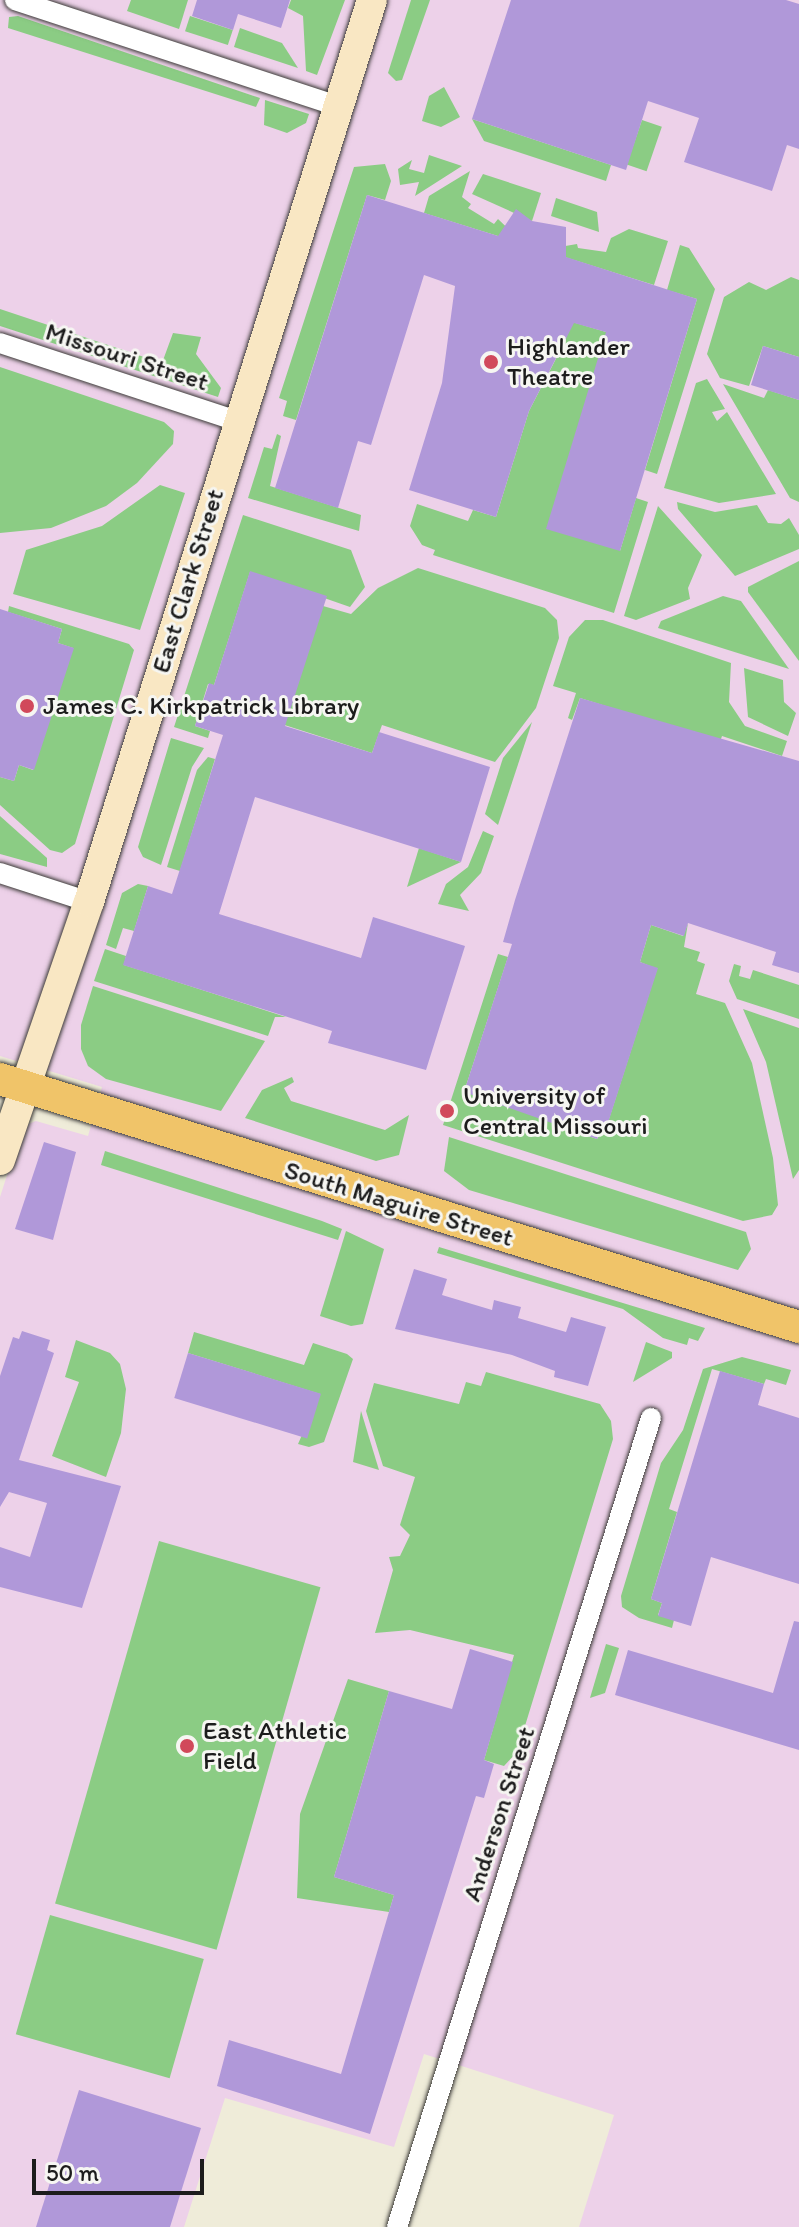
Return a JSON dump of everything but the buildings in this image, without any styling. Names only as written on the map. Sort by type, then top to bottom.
[{"type":"main road","name":"South Maguire Street","points":[[14,1084],[799,1327]]},
{"type":"street","points":[[15,0],[338,106]]},
{"type":"street","name":"East Clark Street","points":[[0,1160],[14,1084],[89,902],[237,421],[372,0]]},
{"type":"street","name":"Missouri Street","points":[[0,343],[237,421]]},
{"type":"street","points":[[0,873],[89,902]]},
{"type":"street","name":"Anderson Street","points":[[397,2227],[651,1418]]},
{"type":"shaded area","name":"University of Central Missouri","points":[[0,0],[799,0],[799,2227],[579,2227],[614,2115],[424,2054],[394,2147],[225,2098],[184,2227],[0,2227],[0,1197],[23,1126],[36,1121],[88,1136],[102,1087],[0,1056]]},
{"type":"green space","points":[[131,0],[188,0],[179,29],[127,11]]},
{"type":"green space","points":[[291,0],[345,0],[317,75],[306,71],[303,16],[288,8]]},
{"type":"green space","points":[[411,0],[430,0],[402,80],[396,81],[388,73]]},
{"type":"green space","points":[[18,16],[260,98],[256,107],[8,28],[9,17]]},
{"type":"green space","points":[[190,16],[233,30],[228,45],[185,31]]},
{"type":"green space","points":[[240,28],[282,43],[298,68],[234,47]]},
{"type":"green space","points":[[444,87],[460,117],[441,127],[422,121],[429,96]]},
{"type":"green space","points":[[265,100],[309,114],[306,123],[287,133],[264,125]]},
{"type":"green space","points":[[472,119],[611,165],[606,181],[484,141]]},
{"type":"green space","points":[[642,120],[662,127],[647,171],[627,164]]},
{"type":"green space","points":[[429,155],[462,166],[415,196],[419,182],[400,185],[398,169],[412,160],[409,169],[424,173]]},
{"type":"green space","points":[[385,164],[391,181],[385,200],[367,195],[296,420],[283,416],[287,401],[279,398],[354,167]]},
{"type":"green space","points":[[470,171],[462,197],[471,204],[468,208],[494,224],[498,219],[524,244],[424,213],[429,196]]},
{"type":"green space","points":[[483,174],[541,193],[532,221],[472,194]]},
{"type":"green space","points":[[556,198],[597,212],[599,232],[551,216]]},
{"type":"green space","points":[[629,229],[668,241],[654,285],[542,250],[577,244],[578,248],[606,252],[611,238]]},
{"type":"green space","points":[[680,245],[689,248],[715,289],[657,474],[645,470],[697,299],[667,290]]},
{"type":"green space","points":[[791,277],[799,280],[799,357],[763,346],[749,386],[720,378],[707,354],[724,297],[749,282],[766,290]]},
{"type":"green space","points":[[0,309],[162,363],[173,333],[201,337],[196,354],[221,388],[218,397],[0,326]]},
{"type":"green space","points":[[532,310],[606,332],[620,551],[636,498],[648,502],[614,613],[433,555],[435,550],[422,545],[410,526],[417,504],[468,521],[473,510],[496,517],[529,411],[561,349]]},
{"type":"green space","points":[[0,367],[164,422],[174,431],[173,444],[137,483],[106,506],[51,528],[0,533]]},
{"type":"green space","points":[[707,379],[725,409],[712,412],[717,421],[727,412],[776,494],[719,503],[664,488],[696,383]]},
{"type":"green space","points":[[723,384],[764,398],[768,390],[799,400],[799,502],[790,498]]},
{"type":"green space","points":[[277,434],[281,436],[270,486],[361,515],[359,531],[248,498],[264,447],[272,449]]},
{"type":"green space","points":[[160,485],[185,493],[140,630],[13,594],[26,550],[102,526]]},
{"type":"green space","points":[[677,502],[715,512],[757,505],[768,523],[781,524],[789,518],[799,535],[799,549],[735,576],[678,509]]},
{"type":"green space","points":[[658,506],[702,555],[688,588],[690,599],[636,620],[624,616]]},
{"type":"green space","points":[[243,515],[351,550],[365,587],[350,607],[250,572],[214,685],[208,684],[195,726],[210,731],[208,738],[174,727]]},
{"type":"green space","points":[[799,561],[799,661],[748,592],[748,587]]},
{"type":"green space","points":[[418,568],[545,608],[557,620],[559,638],[536,708],[495,762],[382,725],[372,753],[253,715],[323,606],[351,614],[378,588]]},
{"type":"green space","points":[[723,596],[741,601],[789,669],[658,628],[661,621]]},
{"type":"green space","points":[[9,606],[129,644],[134,650],[75,844],[62,853],[50,850],[0,805],[0,777],[14,781],[19,765],[33,770],[73,648],[58,643],[62,629],[8,612]]},
{"type":"green space","points":[[585,620],[603,620],[731,663],[729,702],[745,726],[787,741],[782,756],[722,736],[714,759],[695,734],[580,698],[572,720],[568,718],[576,693],[553,686],[569,637]]},
{"type":"green space","points":[[744,668],[783,680],[784,702],[796,713],[788,736],[748,717]]},
{"type":"green space","points":[[532,722],[498,825],[485,814],[503,758]]},
{"type":"green space","points":[[171,738],[204,748],[192,767],[161,865],[143,857],[138,847]]},
{"type":"green space","points":[[208,757],[215,759],[180,871],[167,867],[197,770]]},
{"type":"green space","points":[[0,816],[47,858],[47,867],[0,854]]},
{"type":"green space","points":[[483,831],[494,836],[481,873],[460,895],[469,911],[438,904],[446,884],[468,867]]},
{"type":"green space","points":[[419,848],[461,862],[407,887]]},
{"type":"green space","points":[[138,884],[148,886],[134,931],[123,928],[116,949],[106,945],[122,893]]},
{"type":"green space","points":[[688,923],[684,947],[700,952],[697,961],[705,964],[696,994],[725,1003],[752,1063],[773,1158],[778,1205],[772,1215],[743,1221],[443,1125],[498,954],[508,957],[464,1092],[576,1121],[573,1131],[597,1139],[608,1122],[657,969],[640,962],[651,925],[683,936]]},
{"type":"green space","points":[[105,949],[126,956],[124,965],[286,1017],[275,1017],[268,1036],[94,981]]},
{"type":"green space","points":[[734,964],[741,966],[739,976],[750,979],[753,970],[799,985],[799,1019],[737,999],[729,981]]},
{"type":"green space","points":[[93,986],[265,1041],[221,1111],[106,1079],[88,1066],[81,1049],[81,1025]]},
{"type":"green space","points":[[743,1009],[799,1028],[799,1170],[793,1179],[766,1062]]},
{"type":"green space","points":[[292,1077],[294,1082],[284,1088],[291,1101],[385,1130],[409,1115],[399,1155],[376,1161],[245,1118],[262,1090]]},
{"type":"green space","points":[[449,1137],[746,1232],[751,1249],[738,1270],[469,1190],[444,1171]]},
{"type":"green space","points":[[105,1151],[342,1229],[338,1240],[101,1165]]},
{"type":"green space","points":[[346,1231],[384,1249],[363,1324],[351,1326],[320,1316]]},
{"type":"green space","points":[[439,1247],[705,1328],[698,1341],[689,1338],[687,1345],[663,1338],[623,1309],[437,1253]]},
{"type":"green space","points":[[194,1332],[304,1365],[313,1343],[347,1354],[353,1359],[324,1442],[309,1447],[298,1444],[320,1394],[188,1353]]},
{"type":"green space","points":[[76,1340],[110,1353],[120,1364],[126,1389],[121,1433],[106,1477],[52,1456],[79,1382],[65,1377]]},
{"type":"green space","points":[[646,1342],[672,1352],[672,1358],[633,1382]]},
{"type":"green space","points":[[742,1357],[791,1370],[786,1385],[766,1379],[764,1384],[712,1369],[669,1509],[677,1512],[651,1599],[662,1603],[658,1615],[674,1620],[672,1628],[639,1618],[622,1607],[621,1596],[661,1463],[683,1430],[703,1369]]},
{"type":"green space","points":[[486,1372],[600,1404],[611,1421],[613,1439],[517,1752],[504,1766],[484,1760],[514,1655],[410,1630],[375,1633],[393,1570],[389,1557],[400,1556],[410,1535],[400,1525],[415,1477],[383,1466],[366,1411],[374,1383],[459,1404],[466,1382],[481,1386]]},
{"type":"green space","points":[[361,1411],[379,1470],[353,1462]]},
{"type":"green space","name":"East Athletic Field","points":[[159,1541],[320,1587],[217,1950],[55,1903]]},
{"type":"green space","points":[[606,1644],[619,1648],[605,1693],[590,1698]]},
{"type":"green space","points":[[348,1679],[389,1691],[334,1877],[394,1895],[389,1912],[297,1898],[300,1814]]},
{"type":"green space","points":[[50,1915],[204,1959],[170,2078],[16,2034]]},
{"type":"place","name":"Highlander Theatre","points":[[491,362]]},
{"type":"place","name":"James C. Kirkpatrick Library","points":[[27,706]]},
{"type":"place","name":"University of Central Missouri","points":[[447,1111]]},
{"type":"place","name":"East Athletic Field","points":[[187,1746]]}]
